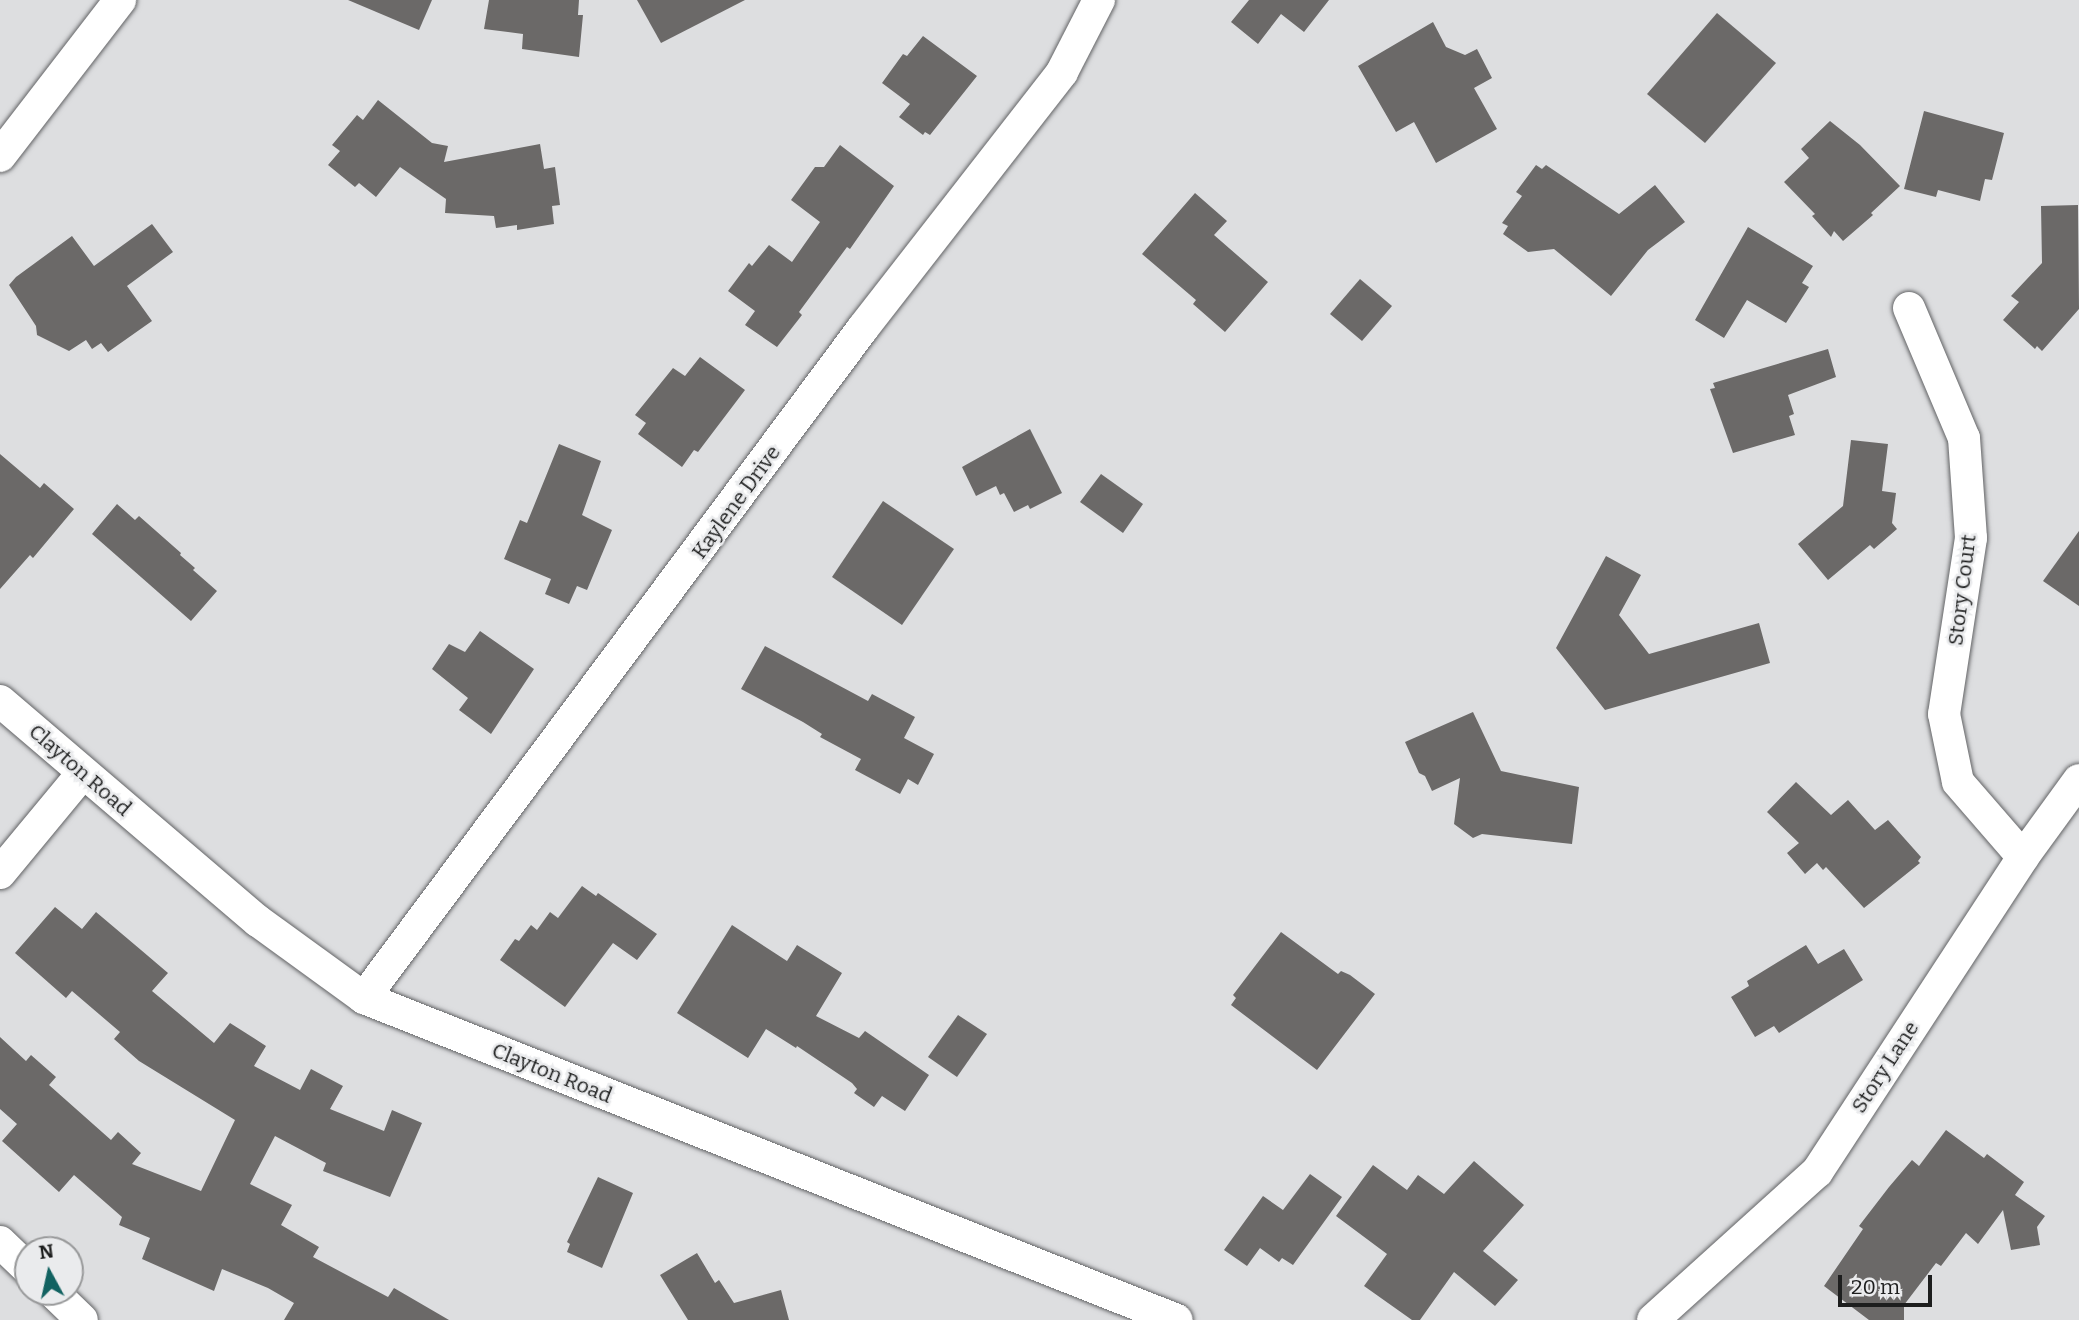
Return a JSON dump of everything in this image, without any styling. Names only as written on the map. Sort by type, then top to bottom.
[{"type":"street","points":[[0,156],[120,0]]},
{"type":"street","name":"Kaylene Drive","points":[[364,998],[642,629],[863,328],[1062,72],[1099,0]]},
{"type":"street","name":"Story Court","points":[[1909,308],[1964,438],[1971,538],[1944,713],[1958,782],[2023,857]]},
{"type":"street","name":"Clayton Road","points":[[0,701],[82,774],[258,921],[364,998],[1177,1320]]},
{"type":"street","points":[[0,873],[82,774]]},
{"type":"street","name":"Story Lane","points":[[1653,1320],[1817,1172],[2023,857],[2079,780]]},
{"type":"street","points":[[0,1242],[14,1256]]},
{"type":"street","points":[[67,1306],[82,1320]]},
{"type":"building","points":[[348,0],[432,0],[419,30]]},
{"type":"building","points":[[489,0],[579,0],[578,15],[583,15],[579,57],[522,49],[523,34],[484,29]]},
{"type":"building","points":[[637,0],[745,0],[661,43]]},
{"type":"building","points":[[1249,0],[1329,0],[1304,32],[1281,14],[1258,44],[1231,22]]},
{"type":"building","points":[[1717,13],[1776,63],[1705,143],[1647,94]]},
{"type":"building","points":[[1433,22],[1446,47],[1465,55],[1477,49],[1492,78],[1474,88],[1497,129],[1436,163],[1414,122],[1396,132],[1358,66]]},
{"type":"building","points":[[923,36],[977,76],[930,135],[925,132],[923,135],[899,117],[910,104],[882,83],[903,54],[907,56]]},
{"type":"building","points":[[378,100],[432,143],[448,146],[444,162],[540,144],[544,169],[555,167],[560,205],[552,206],[554,224],[517,230],[517,225],[496,228],[494,216],[445,213],[446,199],[400,167],[376,197],[359,183],[355,187],[328,165],[340,151],[332,145],[357,115],[363,120]]},
{"type":"building","points":[[1924,111],[2004,133],[1992,180],[1985,179],[1980,201],[1938,190],[1936,197],[1904,189]]},
{"type":"building","points":[[1830,121],[1860,145],[1900,186],[1871,213],[1873,215],[1843,241],[1834,231],[1831,237],[1812,216],[1815,214],[1784,182],[1809,158],[1801,149]]},
{"type":"building","points":[[840,145],[894,186],[850,249],[847,247],[799,312],[802,315],[777,347],[745,325],[755,311],[728,291],[749,263],[752,266],[769,245],[792,262],[820,222],[791,200],[815,167],[824,167]]},
{"type":"building","points":[[1536,165],[1542,169],[1546,165],[1619,214],[1655,185],[1685,222],[1648,250],[1611,296],[1554,249],[1528,252],[1503,234],[1508,226],[1502,223],[1522,196],[1516,192]]},
{"type":"building","points":[[1195,193],[1227,221],[1214,235],[1268,282],[1225,332],[1193,304],[1196,300],[1142,254]]},
{"type":"building","points":[[2078,205],[2079,309],[2042,351],[2037,346],[2035,349],[2003,320],[2019,302],[2011,296],[2042,263],[2041,206]]},
{"type":"building","points":[[152,224],[173,252],[127,286],[152,321],[108,352],[101,343],[92,349],[86,340],[69,351],[37,335],[36,326],[9,285],[16,277],[72,236],[94,266]]},
{"type":"building","points":[[1748,227],[1813,266],[1802,283],[1809,287],[1786,323],[1747,300],[1724,338],[1695,320]]},
{"type":"building","points":[[1360,279],[1392,306],[1362,341],[1330,314]]},
{"type":"building","points":[[1828,349],[1836,377],[1788,395],[1794,414],[1789,416],[1795,435],[1733,453],[1710,389],[1715,388],[1713,383]]},
{"type":"building","points":[[700,357],[745,390],[698,452],[694,450],[682,467],[638,434],[646,423],[635,415],[673,368],[685,376]]},
{"type":"building","points":[[1030,429],[1062,493],[1030,509],[1028,505],[1014,512],[1004,493],[1000,495],[996,486],[976,496],[962,467]]},
{"type":"building","points":[[1851,440],[1888,444],[1882,491],[1896,493],[1892,523],[1897,529],[1874,549],[1870,545],[1828,580],[1798,544],[1843,506]]},
{"type":"building","points":[[559,444],[601,461],[582,515],[612,530],[587,590],[577,586],[569,604],[545,594],[551,579],[504,559],[520,520],[527,523]]},
{"type":"building","points":[[0,454],[40,488],[44,483],[74,509],[33,558],[30,555],[0,589]]},
{"type":"building","points":[[1101,474],[1143,504],[1123,533],[1080,502]]},
{"type":"building","points":[[883,501],[954,549],[902,625],[832,577]]},
{"type":"building","points":[[117,504],[135,520],[139,516],[181,553],[195,568],[193,570],[217,591],[191,621],[92,534]]},
{"type":"building","points":[[2079,531],[2079,606],[2043,581]]},
{"type":"building","points":[[1606,556],[1641,575],[1619,615],[1649,654],[1759,623],[1770,663],[1605,710],[1556,648]]},
{"type":"building","points":[[480,631],[534,669],[491,734],[459,710],[468,698],[432,669],[449,644],[465,652]]},
{"type":"building","points":[[765,646],[868,701],[872,694],[915,717],[904,738],[934,754],[918,785],[908,779],[900,794],[855,770],[861,759],[820,737],[822,734],[803,722],[741,689]]},
{"type":"building","points":[[1473,712],[1501,771],[1579,787],[1572,844],[1482,834],[1473,838],[1454,824],[1460,778],[1432,791],[1425,776],[1419,773],[1405,742]]},
{"type":"building","points":[[1796,782],[1831,815],[1848,800],[1875,830],[1888,820],[1921,857],[1918,861],[1920,863],[1864,908],[1826,867],[1823,870],[1817,863],[1805,874],[1787,853],[1799,843],[1767,812]]},
{"type":"building","points":[[582,886],[596,896],[598,893],[657,934],[637,960],[613,943],[565,1007],[500,960],[515,939],[519,941],[531,925],[537,930],[550,912],[558,918]]},
{"type":"building","points":[[55,907],[82,929],[96,912],[168,973],[152,991],[214,1043],[230,1023],[266,1046],[254,1066],[300,1090],[311,1069],[343,1086],[330,1109],[384,1131],[392,1110],[422,1123],[390,1197],[323,1171],[326,1163],[275,1136],[250,1184],[292,1205],[281,1225],[319,1247],[313,1257],[388,1297],[394,1288],[449,1320],[284,1320],[294,1303],[268,1288],[222,1269],[214,1291],[142,1259],[150,1238],[119,1225],[122,1217],[74,1175],[59,1192],[2,1141],[17,1124],[0,1109],[0,1037],[26,1061],[31,1055],[56,1077],[49,1085],[111,1140],[118,1132],[141,1153],[132,1164],[201,1191],[235,1120],[139,1061],[114,1039],[120,1032],[72,991],[66,998],[15,953]]},
{"type":"building","points":[[732,925],[787,961],[797,945],[842,973],[816,1016],[859,1038],[865,1031],[929,1075],[905,1111],[882,1096],[874,1107],[854,1093],[857,1089],[852,1083],[766,1029],[748,1058],[677,1013]]},
{"type":"building","points":[[1281,932],[1338,974],[1341,971],[1350,975],[1375,994],[1317,1070],[1231,1005],[1236,998],[1233,995]]},
{"type":"building","points":[[1806,945],[1818,964],[1844,949],[1863,980],[1779,1033],[1774,1026],[1755,1037],[1731,997],[1749,986],[1747,981]]},
{"type":"building","points":[[958,1015],[987,1034],[957,1077],[928,1057]]},
{"type":"building","points":[[1946,1130],[1984,1158],[1987,1154],[2024,1182],[2015,1195],[2045,1216],[2037,1227],[2040,1245],[2011,1250],[2003,1210],[1978,1244],[1966,1233],[1941,1266],[1936,1263],[1904,1305],[1904,1320],[1869,1320],[1824,1286],[1863,1229],[1859,1226],[1889,1187],[1912,1160],[1919,1166]]},
{"type":"building","points":[[1474,1161],[1524,1205],[1483,1251],[1518,1280],[1495,1306],[1454,1272],[1420,1320],[1412,1320],[1364,1286],[1387,1254],[1336,1216],[1373,1165],[1407,1190],[1418,1175],[1444,1194]]},
{"type":"building","points":[[1310,1174],[1342,1197],[1293,1265],[1282,1258],[1279,1262],[1260,1248],[1247,1266],[1224,1250],[1263,1196],[1283,1210]]},
{"type":"building","points":[[598,1177],[633,1193],[602,1268],[567,1252],[570,1244],[567,1242]]},
{"type":"building","points":[[697,1253],[715,1283],[719,1280],[734,1303],[781,1290],[789,1320],[688,1320],[660,1275]]}]
